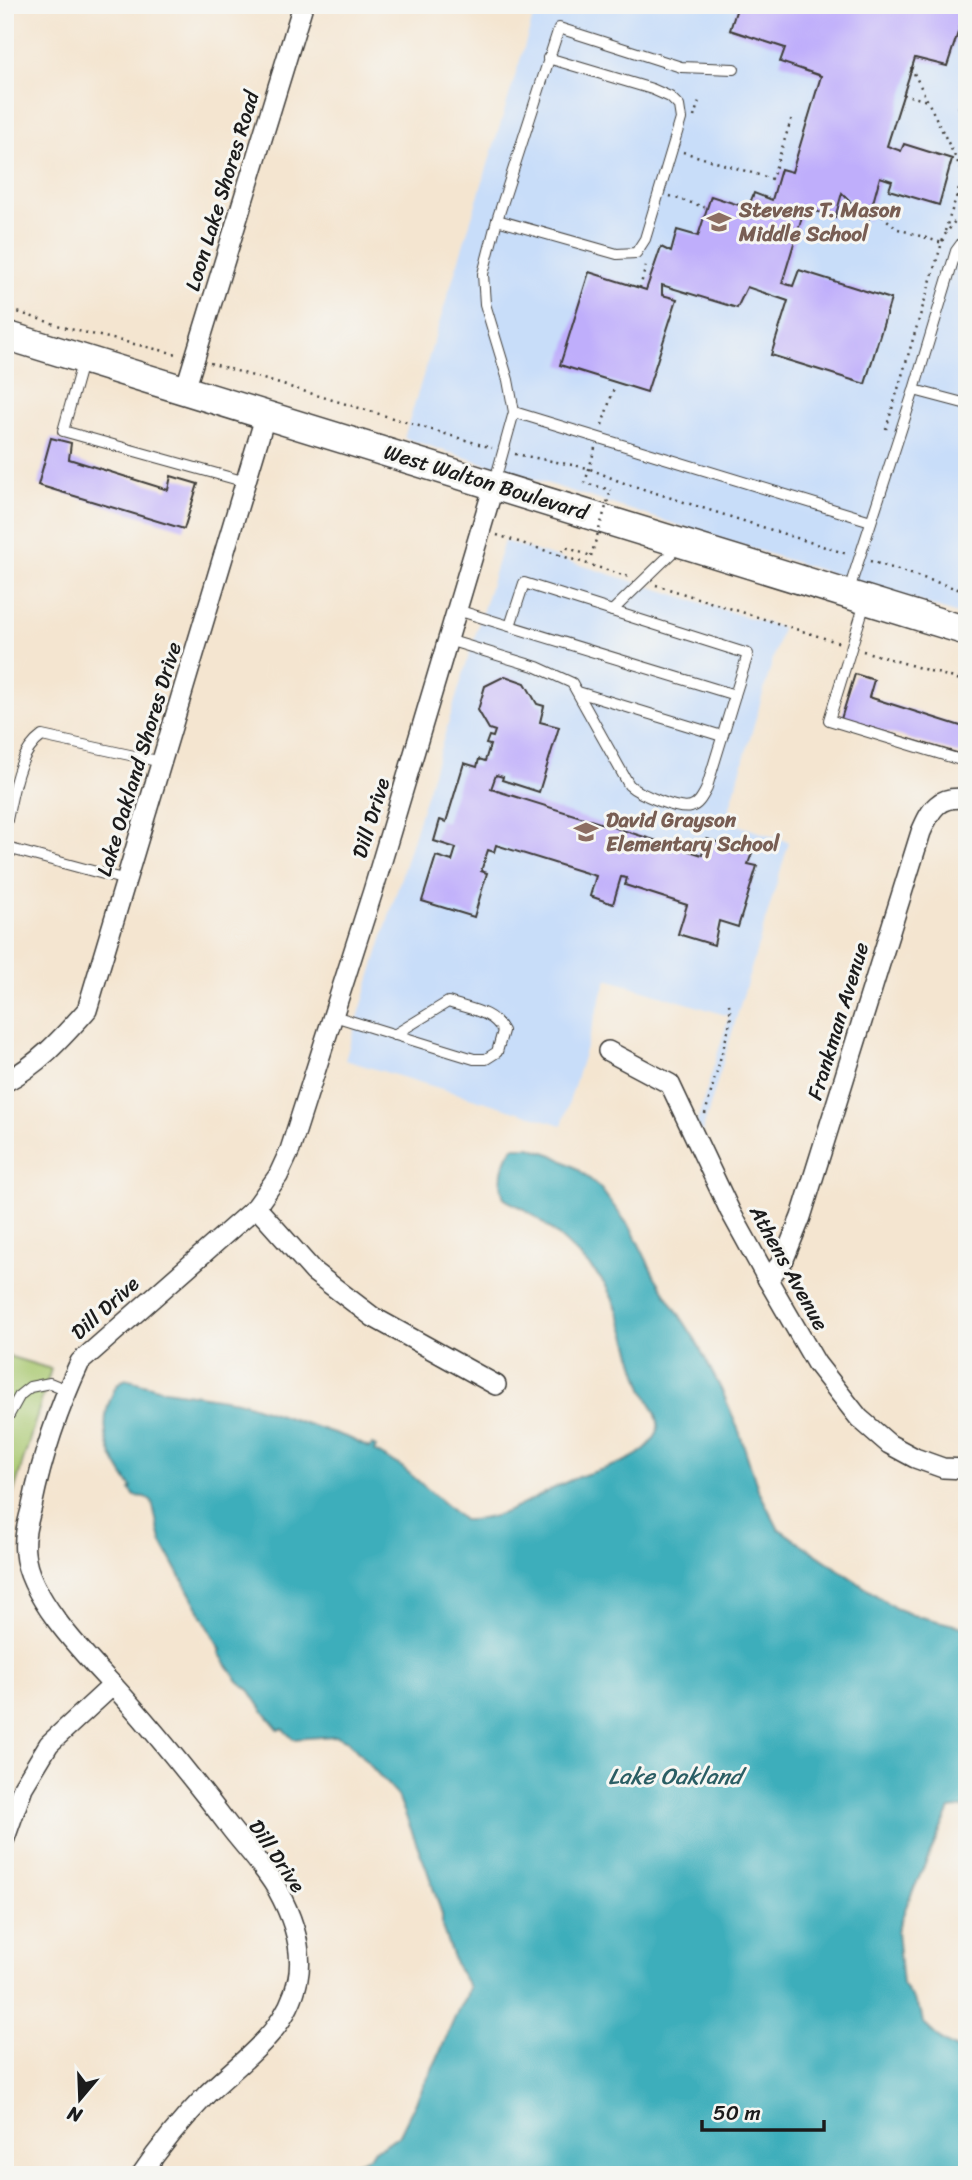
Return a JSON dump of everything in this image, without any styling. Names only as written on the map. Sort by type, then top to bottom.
[{"type":"main road","name":"West Walton Boulevard","points":[[5,335],[967,631]]},
{"type":"street","name":"Loon Lake Shores Road","points":[[185,390],[303,5]]},
{"type":"street","name":"Lake Oakland Shores Drive","points":[[5,1082],[25,1071],[52,1050],[86,1010],[266,415]]},
{"type":"street","name":"Dill Drive","points":[[141,2175],[162,2144],[209,2092],[267,2040],[289,2006],[298,1980],[300,1958],[297,1936],[276,1887],[203,1792],[113,1685],[71,1640],[37,1591],[25,1553],[26,1530],[67,1390],[80,1362],[256,1207],[278,1176],[290,1150],[334,1016],[494,485]]},
{"type":"street","name":"Frankman Avenue","points":[[768,1280],[784,1259],[801,1217],[921,832],[930,811],[944,800],[967,799]]},
{"type":"street","name":"Athens Avenue","points":[[608,1051],[670,1084],[730,1211],[768,1280],[816,1363],[859,1418],[889,1444],[915,1458],[943,1468],[967,1469]]},
{"type":"street","points":[[256,1207],[314,1272],[345,1297],[373,1317],[496,1385]]},
{"type":"street","points":[[5,1838],[23,1787],[49,1744],[113,1685]]},
{"type":"lane","points":[[494,485],[514,412],[508,380],[485,304],[483,274],[497,220],[559,28],[681,67],[734,69]]},
{"type":"lane","points":[[497,220],[617,254],[636,253],[646,239],[681,119],[679,106],[670,97],[652,89],[548,58]]},
{"type":"lane","points":[[967,236],[956,251],[859,558],[852,647],[829,720],[967,762]]},
{"type":"lane","points":[[84,359],[63,431],[246,482]]},
{"type":"lane","points":[[914,390],[967,404]]},
{"type":"lane","points":[[514,412],[871,521]]},
{"type":"lane","points":[[612,611],[682,543]]},
{"type":"lane","points":[[448,640],[560,676],[572,683],[629,785],[636,791],[681,807],[691,807],[701,800],[748,654],[524,583],[510,626]]},
{"type":"lane","points":[[457,610],[735,695]]},
{"type":"lane","points":[[578,692],[722,736]]},
{"type":"lane","points":[[5,828],[22,761],[31,743],[42,736],[162,762]]},
{"type":"lane","points":[[5,844],[11,849],[127,880]]},
{"type":"lane","points":[[334,1016],[394,1035],[474,1059],[486,1059],[497,1052],[503,1031],[498,1022],[490,1016],[448,1002],[394,1035]]},
{"type":"lane","points":[[5,1422],[20,1395],[30,1387],[50,1382],[67,1390]]},
{"type":"path","points":[[911,67],[964,174]]},
{"type":"path","points":[[886,428],[964,174],[959,107],[967,78]]},
{"type":"path","points":[[903,94],[928,102]]},
{"type":"path","points":[[694,119],[701,97]]},
{"type":"path","points":[[680,163],[683,152],[772,180],[792,117]]},
{"type":"path","points":[[669,195],[707,208]]},
{"type":"path","points":[[871,207],[898,229],[942,243]]},
{"type":"path","points":[[944,236],[955,220],[967,214]]},
{"type":"path","points":[[635,266],[646,265],[640,288]]},
{"type":"path","points":[[5,308],[94,335],[195,358],[504,451],[588,468],[621,482],[967,592]]},
{"type":"path","points":[[559,555],[565,547],[592,556],[611,490],[585,483]]},
{"type":"path","points":[[482,530],[967,682]]},
{"type":"path","points":[[695,1137],[728,1031],[731,1017],[729,1004]]},
{"type":"shaded area","name":"Stevens T. Mason Middle School","points":[[537,5],[967,5],[967,617],[404,438]]},
{"type":"shaded area","name":"David Grayson Elementary School","points":[[504,541],[782,628],[726,821],[789,842],[702,1133],[696,1125],[729,1016],[607,979],[562,1125],[345,1060]]},
{"type":"green space","points":[[8,1356],[51,1369],[5,1521],[5,1366]]},
{"type":"water","name":"Lake Oakland","points":[[513,1147],[530,1147],[553,1155],[578,1169],[600,1188],[632,1230],[655,1277],[695,1339],[723,1393],[758,1489],[778,1528],[895,1608],[967,1628],[967,1807],[950,1809],[897,1931],[902,1984],[921,2012],[923,2023],[967,2059],[967,2175],[327,2175],[369,2157],[374,2149],[400,2134],[469,1987],[456,1966],[442,1927],[442,1914],[427,1870],[398,1796],[348,1741],[336,1736],[293,1739],[282,1728],[279,1730],[250,1691],[238,1681],[219,1653],[221,1650],[161,1541],[152,1502],[145,1497],[135,1496],[112,1455],[106,1433],[107,1408],[116,1387],[126,1379],[165,1390],[238,1401],[349,1438],[369,1448],[372,1445],[376,1447],[374,1451],[402,1467],[463,1520],[492,1517],[506,1512],[571,1480],[638,1454],[655,1437],[658,1425],[618,1312],[607,1288],[582,1259],[535,1217],[504,1198],[502,1171]]},
{"type":"building","points":[[738,5],[967,5],[947,66],[915,58],[887,146],[901,151],[904,144],[952,159],[939,205],[889,190],[892,181],[880,177],[868,221],[842,193],[835,218],[805,207],[782,283],[793,286],[799,270],[891,299],[865,384],[771,355],[788,301],[747,287],[737,308],[662,285],[662,295],[677,299],[647,392],[560,365],[589,272],[646,290],[661,247],[671,252],[677,230],[698,236],[711,196],[748,208],[754,193],[772,200],[781,169],[792,172],[821,76],[780,62],[785,48],[730,30]]},
{"type":"building","points":[[51,438],[71,443],[69,459],[168,490],[171,476],[198,484],[184,529],[38,485]]},
{"type":"building","points":[[855,674],[874,680],[869,697],[967,728],[967,756],[841,719]]},
{"type":"building","points":[[505,676],[525,683],[537,704],[544,706],[540,722],[559,727],[539,792],[502,780],[503,777],[496,775],[491,789],[702,855],[707,839],[752,853],[748,864],[757,866],[738,927],[719,921],[714,945],[678,934],[687,905],[625,885],[627,878],[621,877],[613,904],[590,896],[596,876],[496,845],[494,852],[488,850],[481,871],[487,873],[474,917],[422,901],[436,856],[452,861],[456,848],[434,841],[440,820],[446,822],[464,763],[477,767],[479,759],[485,761],[490,745],[486,744],[495,731],[489,729],[478,710],[485,686]]},
{"type":"place","name":"Stevens T. Mason Middle School","points":[[719,222]]},
{"type":"place","name":"David Grayson Elementary School","points":[[586,832]]}]
